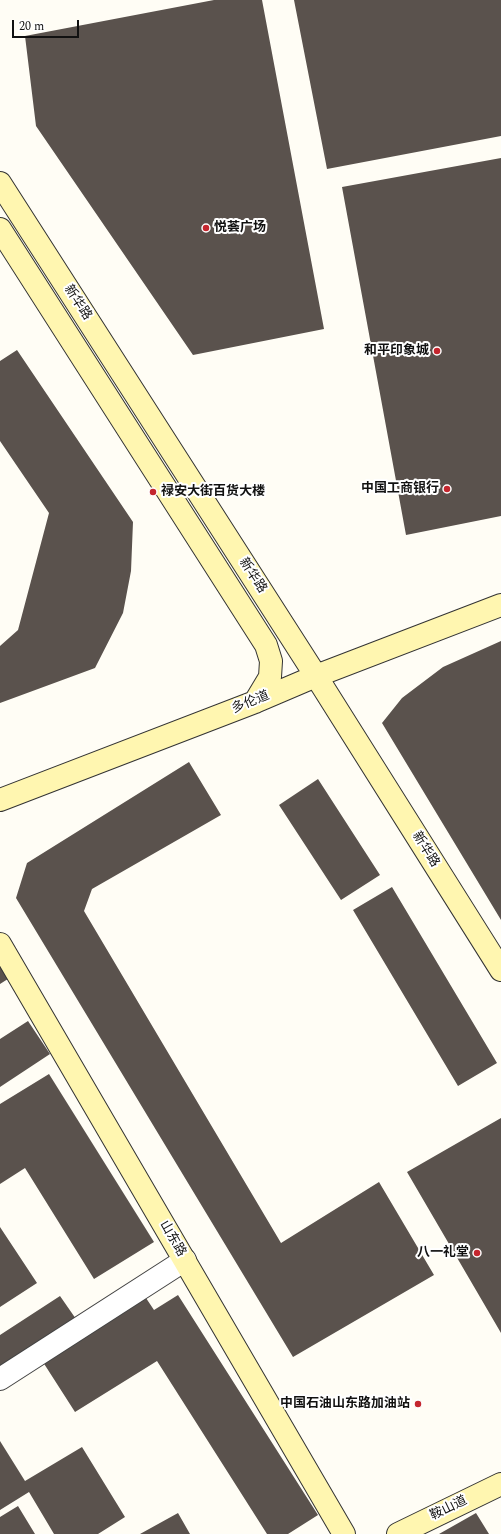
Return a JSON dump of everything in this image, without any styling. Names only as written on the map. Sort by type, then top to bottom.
[{"type":"street","name":"新华路","points":[[0,183],[316,676],[501,970]]},
{"type":"street","name":"新华路","points":[[0,229],[266,645],[271,662],[270,677],[256,702]]},
{"type":"street","name":"多伦道","points":[[0,800],[256,702],[316,676],[501,605]]},
{"type":"street","name":"山东路","points":[[0,944],[344,1534]]},
{"type":"street","points":[[0,1379],[185,1260]]},
{"type":"street","name":"鞍山道","points":[[398,1534],[501,1484]]},
{"type":"building","name":"悦荟广场","points":[[214,0],[262,0],[324,329],[193,355],[36,126],[25,36]]},
{"type":"building","points":[[294,0],[501,0],[501,136],[327,169]]},
{"type":"building","name":"和平印象城","points":[[501,158],[501,516],[406,535],[342,187]]},
{"type":"building","points":[[17,350],[133,522],[131,571],[123,613],[95,668],[0,703],[0,646],[18,630],[49,513],[0,441],[0,361]]},
{"type":"building","points":[[501,641],[501,920],[382,723],[402,698],[443,667]]},
{"type":"building","points":[[189,762],[221,815],[92,889],[84,911],[281,1243],[379,1182],[434,1275],[293,1357],[16,898],[27,863]]},
{"type":"building","points":[[318,779],[380,875],[341,900],[279,805]]},
{"type":"building","points":[[392,887],[497,1063],[458,1086],[353,910]]},
{"type":"building","points":[[0,961],[11,977],[0,984]]},
{"type":"building","points":[[28,1021],[50,1054],[0,1087],[0,1039]]},
{"type":"building","points":[[49,1074],[154,1242],[94,1279],[25,1168],[0,1184],[0,1104]]},
{"type":"building","name":"八一礼堂","points":[[501,1118],[501,1333],[407,1172]]},
{"type":"building","points":[[0,1227],[37,1283],[0,1307]]},
{"type":"building","points":[[144,1295],[154,1310],[178,1295],[318,1515],[288,1534],[267,1534],[157,1361],[75,1412],[41,1359]]},
{"type":"building","points":[[60,1296],[76,1319],[0,1368],[0,1335]]},
{"type":"building","points":[[0,1441],[25,1481],[82,1447],[125,1517],[98,1534],[54,1534],[29,1492],[0,1510]]},
{"type":"building","points":[[18,1506],[35,1534],[0,1534],[0,1517]]},
{"type":"building","points":[[178,1513],[190,1534],[140,1534]]},
{"type":"building","points":[[476,1513],[489,1534],[439,1534]]},
{"type":"place","name":"悦荟广场","points":[[206,228]]},
{"type":"place","name":"和平印象城","points":[[437,351]]},
{"type":"place","name":"中国工商银行","points":[[447,489]]},
{"type":"place","name":"禄安大街百货大楼","points":[[153,492]]},
{"type":"place","name":"八一礼堂","points":[[477,1253]]},
{"type":"place","name":"中国石油山东路加油站","points":[[418,1404]]}]
